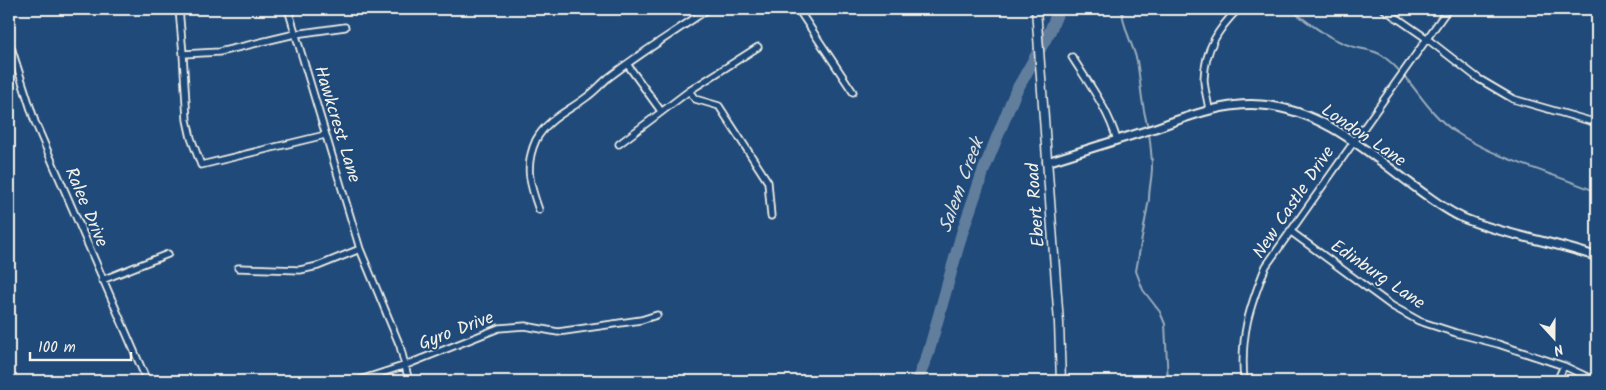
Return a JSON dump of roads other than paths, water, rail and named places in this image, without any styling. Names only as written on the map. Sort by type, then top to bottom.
[{"type":"main road","name":"Ebert Road","points":[[1036,9],[1059,322],[1061,381]]},
{"type":"street","points":[[179,9],[187,120],[191,138],[201,165],[325,135]]},
{"type":"street","name":"Hawkcrest Lane","points":[[288,9],[360,249],[400,346],[410,381]]},
{"type":"street","points":[[539,210],[531,188],[529,174],[530,159],[536,141],[544,128],[557,116],[587,97],[606,79],[708,9]]},
{"type":"street","points":[[798,9],[853,92]]},
{"type":"street","points":[[1209,110],[1204,79],[1208,51],[1222,25],[1238,9]]},
{"type":"street","points":[[1384,9],[1426,38],[1479,79],[1513,99],[1597,123]]},
{"type":"street","name":"New Castle Drive","points":[[1244,381],[1242,358],[1244,335],[1254,296],[1266,266],[1448,9]]},
{"type":"street","points":[[183,54],[219,52],[295,34],[345,26]]},
{"type":"street","name":"Ralee Drive","points":[[9,41],[35,122],[147,381]]},
{"type":"street","points":[[619,144],[660,111],[758,47]]},
{"type":"street","points":[[1072,57],[1104,106],[1117,140]]},
{"type":"street","points":[[627,64],[660,111]]},
{"type":"street","points":[[689,91],[695,98],[719,106],[768,182],[771,216]]},
{"type":"street","name":"London Lane","points":[[1047,162],[1209,110],[1240,105],[1277,107],[1312,117],[1352,142],[1428,197],[1462,218],[1505,232],[1597,256]]},
{"type":"street","name":"Edinburg Lane","points":[[1290,231],[1392,306],[1420,321],[1564,366],[1596,381]]},
{"type":"street","points":[[238,268],[300,270],[318,266],[360,249]]},
{"type":"street","points":[[102,280],[168,254]]},
{"type":"street","name":"Gyro Drive","points":[[357,381],[406,366],[499,328],[526,326],[558,332],[641,320],[657,315]]},
{"type":"street","points":[[1556,381],[1564,366]]},
{"type":"waterway","name":"Salem Creek","points":[[917,381],[928,354],[962,233],[983,172],[1015,93],[1050,31],[1059,9]]},
{"type":"waterway","points":[[1122,9],[1122,16],[1137,61],[1142,103],[1148,127]]},
{"type":"waterway","points":[[1290,9],[1334,39],[1383,56],[1402,74],[1435,114],[1454,131],[1506,158],[1597,192]]},
{"type":"waterway","points":[[1149,132],[1152,175],[1136,271],[1143,290],[1160,312],[1165,324],[1168,381]]}]
